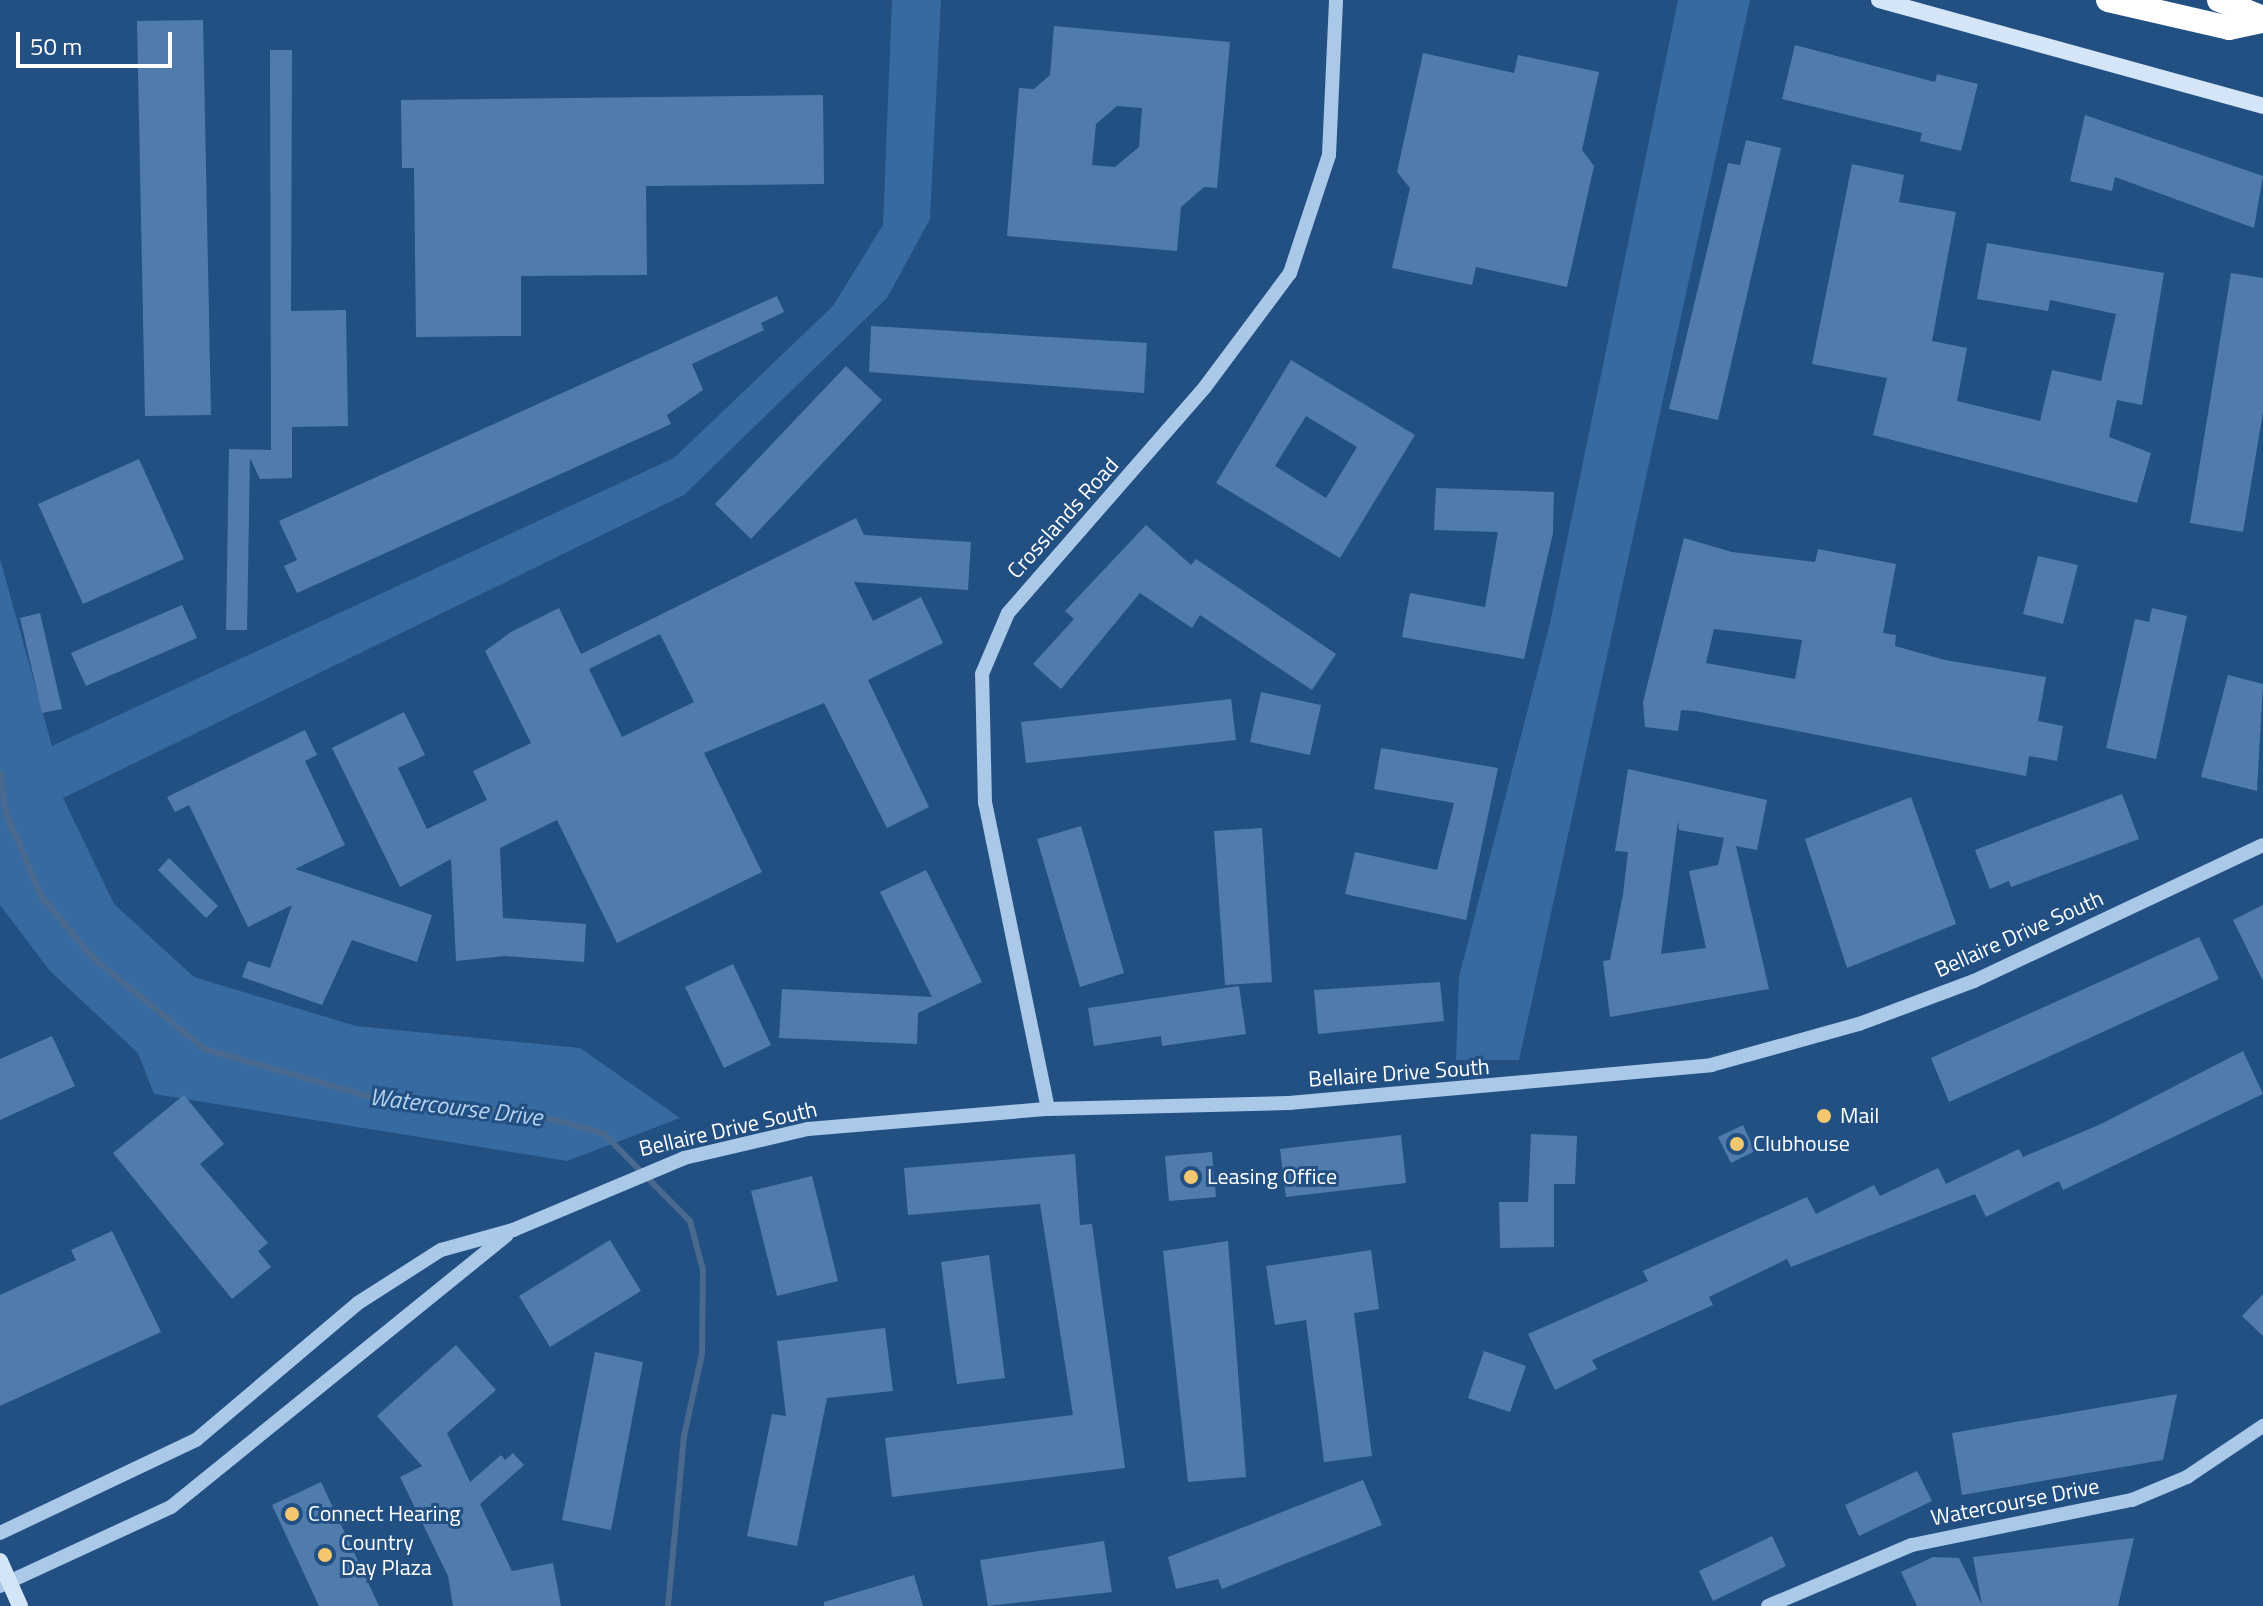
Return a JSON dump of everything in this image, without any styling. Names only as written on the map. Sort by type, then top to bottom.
[{"type":"highway","points":[[2108,0],[2229,28],[2263,19]]},
{"type":"highway","points":[[2219,0],[2263,19]]},
{"type":"main road","points":[[1879,0],[2263,106]]},
{"type":"main road","points":[[0,1561],[5,1584],[20,1606]]},
{"type":"street","name":"Crosslands Road","points":[[1048,1109],[985,803],[982,674],[1008,613],[1205,387],[1290,273],[1329,155],[1336,0]]},
{"type":"street","name":"Bellaire Drive South","points":[[0,1533],[196,1440],[358,1303],[441,1250],[513,1230],[588,1193],[734,1147],[808,1129],[1048,1109],[1305,1102],[1711,1065],[1859,1024],[1974,981],[2263,845]]},
{"type":"street","name":"Bellaire Drive South","points":[[5,1584],[171,1507],[513,1230]]},
{"type":"street","name":"Watercourse Drive","points":[[1768,1606],[1912,1545],[2132,1500],[2187,1477],[2263,1426]]},
{"type":"shaded area","points":[[892,0],[941,0],[930,219],[887,298],[684,495],[63,798],[114,904],[194,977],[356,1026],[580,1048],[680,1118],[567,1161],[154,1094],[138,1053],[50,971],[0,905],[0,559],[52,746],[674,458],[833,306],[883,225]]},
{"type":"shaded area","points":[[1678,0],[1750,0],[1519,1060],[1456,1060],[1459,977],[1550,623]]},
{"type":"building","points":[[203,20],[211,415],[145,416],[137,21]]},
{"type":"building","points":[[1054,26],[1230,42],[1217,188],[1204,187],[1181,207],[1177,251],[1007,236],[1019,88],[1034,89],[1050,75]],"holes":[[[1117,106],[1142,108],[1139,147],[1115,167],[1092,165],[1096,124]]]},
{"type":"building","points":[[1795,45],[1935,82],[1937,74],[1978,84],[1961,151],[1920,141],[1922,133],[1782,99]]},
{"type":"building","points":[[270,50],[292,50],[291,311],[346,310],[348,426],[292,427],[292,478],[260,479],[250,458],[247,630],[226,630],[229,449],[271,450]]},
{"type":"building","points":[[1423,53],[1514,73],[1518,55],[1599,72],[1582,150],[1594,166],[1567,287],[1476,267],[1472,285],[1392,268],[1410,188],[1397,172]]},
{"type":"building","points":[[823,95],[824,184],[646,186],[647,275],[521,276],[521,336],[416,337],[414,168],[402,168],[401,100]]},
{"type":"building","points":[[2085,115],[2263,176],[2254,228],[2115,177],[2112,191],[2070,181]]},
{"type":"building","points":[[1746,140],[1781,148],[1718,420],[1669,409],[1728,163],[1740,165]]},
{"type":"building","points":[[1852,164],[1904,175],[1899,202],[1956,212],[1932,341],[1967,348],[1957,401],[2040,421],[2052,370],[2101,381],[2116,314],[2050,300],[2048,311],[1977,299],[1987,243],[2164,273],[2142,405],[2117,400],[2109,437],[2151,453],[2137,503],[1873,435],[1887,378],[1812,364]]},
{"type":"building","points":[[2231,273],[2263,278],[2263,412],[2243,532],[2190,523]]},
{"type":"building","points":[[777,296],[784,312],[761,323],[764,330],[692,364],[703,390],[667,415],[671,424],[297,593],[284,566],[297,560],[279,521]]},
{"type":"building","points":[[871,326],[1147,343],[1144,393],[869,372]]},
{"type":"building","points":[[1291,360],[1415,435],[1340,558],[1216,483]],"holes":[[[1306,416],[1357,447],[1326,498],[1275,466]]]},
{"type":"building","points":[[846,366],[882,400],[751,539],[715,504]]},
{"type":"building","points":[[139,459],[184,559],[83,604],[38,504]]},
{"type":"building","points":[[1436,488],[1554,492],[1553,533],[1524,659],[1402,637],[1410,593],[1485,607],[1498,532],[1434,530]]},
{"type":"building","points":[[856,518],[864,535],[971,542],[968,590],[854,582],[873,621],[921,597],[943,643],[868,680],[929,807],[887,828],[824,703],[704,753],[762,872],[617,943],[557,820],[500,848],[503,918],[586,924],[584,962],[505,956],[456,961],[451,859],[400,887],[332,748],[404,712],[425,755],[398,768],[427,829],[487,800],[473,771],[531,743],[485,651],[511,632],[559,608],[581,654]],"holes":[[[660,634],[694,702],[622,737],[589,669]]]},
{"type":"building","points":[[1146,525],[1191,565],[1196,559],[1336,654],[1312,690],[1200,615],[1192,628],[1140,593],[1061,689],[1033,664],[1074,619],[1065,611]]},
{"type":"building","points":[[1684,538],[1732,552],[1815,562],[1818,549],[1896,564],[1883,633],[1896,635],[1895,646],[1945,660],[2046,677],[2038,721],[2063,726],[2057,761],[2029,756],[2026,776],[1695,711],[1681,710],[1678,731],[1645,727],[1643,702]],"holes":[[[1714,629],[1802,640],[1795,679],[1706,663]]]},
{"type":"building","points":[[2038,556],[2078,565],[2063,624],[2023,614]]},
{"type":"building","points":[[182,605],[197,638],[86,686],[71,653]]},
{"type":"building","points":[[2152,608],[2187,616],[2156,759],[2106,748],[2135,619],[2149,622]]},
{"type":"building","points":[[40,613],[62,709],[42,713],[20,618]]},
{"type":"building","points":[[2228,675],[2263,684],[2257,791],[2201,777]]},
{"type":"building","points":[[1261,692],[1321,705],[1310,755],[1250,742]]},
{"type":"building","points":[[1231,699],[1236,740],[1026,763],[1021,722]]},
{"type":"building","points":[[305,730],[317,755],[305,761],[345,845],[295,869],[432,915],[417,962],[352,940],[322,1005],[242,977],[248,961],[270,968],[292,905],[248,927],[189,805],[175,812],[167,797]]},
{"type":"building","points":[[1381,748],[1498,768],[1466,920],[1345,894],[1355,852],[1437,870],[1454,803],[1374,789]]},
{"type":"building","points":[[1628,769],[1767,800],[1757,850],[1736,846],[1769,989],[1610,1017],[1603,961],[1610,960],[1628,852],[1615,851]],"holes":[[[1678,821],[1679,830],[1724,838],[1718,865],[1689,871],[1706,948],[1661,954]]]},
{"type":"building","points":[[2122,794],[2139,839],[2011,887],[2009,881],[1990,889],[1975,850]]},
{"type":"building","points":[[1911,797],[1956,924],[1847,968],[1805,839]]},
{"type":"building","points":[[1081,826],[1124,973],[1080,987],[1037,839]]},
{"type":"building","points":[[1262,828],[1272,982],[1225,985],[1214,831]]},
{"type":"building","points":[[169,858],[218,906],[206,918],[158,870]]},
{"type":"building","points":[[926,870],[982,982],[918,1013],[917,1044],[779,1038],[782,989],[932,997],[880,892]]},
{"type":"building","points":[[2263,905],[2263,981],[2233,920]]},
{"type":"building","points":[[2199,937],[2219,979],[1949,1102],[1931,1058]]},
{"type":"building","points":[[733,964],[771,1045],[724,1068],[685,987]]},
{"type":"building","points":[[1440,982],[1444,1021],[1318,1034],[1314,990]]},
{"type":"building","points":[[1239,986],[1246,1034],[1162,1046],[1161,1036],[1094,1046],[1088,1008]]},
{"type":"building","points":[[52,1036],[75,1086],[0,1120],[0,1059]]},
{"type":"building","points":[[2243,1051],[2263,1094],[2063,1190],[2059,1181],[1986,1217],[1975,1194],[1791,1267],[1787,1259],[1709,1297],[1713,1305],[1592,1360],[1597,1369],[1555,1390],[1528,1334],[1648,1281],[1643,1271],[1807,1197],[1816,1214],[1874,1185],[1880,1196],[1938,1168],[1946,1184],[2019,1149],[2023,1157],[2101,1124]]},
{"type":"building","points":[[184,1095],[224,1144],[200,1164],[268,1243],[258,1251],[271,1267],[232,1299],[113,1153]]},
{"type":"building","name":"Clubhouse","points":[[1743,1125],[1755,1151],[1731,1163],[1718,1137]]},
{"type":"building","points":[[1531,1134],[1577,1136],[1575,1184],[1554,1184],[1554,1247],[1500,1248],[1499,1202],[1528,1202]]},
{"type":"building","points":[[1401,1135],[1406,1183],[1286,1197],[1280,1149]]},
{"type":"building","name":"Leasing Office","points":[[1212,1152],[1216,1197],[1169,1201],[1165,1156]]},
{"type":"building","points":[[1075,1154],[1080,1225],[1092,1224],[1125,1468],[892,1497],[885,1438],[1073,1415],[1040,1204],[908,1215],[904,1168]]},
{"type":"building","points":[[812,1176],[838,1281],[777,1296],[751,1191]]},
{"type":"building","points":[[112,1231],[161,1332],[0,1406],[0,1295],[76,1260],[71,1250]]},
{"type":"building","points":[[610,1240],[641,1291],[550,1347],[519,1296]]},
{"type":"building","points":[[1228,1241],[1246,1477],[1188,1482],[1163,1251]]},
{"type":"building","points":[[1371,1250],[1379,1309],[1354,1313],[1372,1456],[1324,1462],[1306,1320],[1275,1325],[1266,1266]]},
{"type":"building","points":[[989,1255],[1005,1378],[957,1384],[941,1262]]},
{"type":"building","points":[[2263,1294],[2263,1336],[2242,1316]]},
{"type":"building","points":[[885,1328],[893,1391],[827,1398],[797,1546],[747,1536],[772,1414],[786,1416],[777,1341]]},
{"type":"building","points":[[456,1345],[496,1390],[447,1433],[470,1482],[501,1455],[505,1460],[513,1453],[524,1465],[480,1504],[512,1571],[553,1563],[561,1606],[453,1606],[448,1576],[400,1477],[422,1466],[377,1416]]},
{"type":"building","points":[[1484,1351],[1526,1366],[1510,1412],[1468,1398]]},
{"type":"building","points":[[595,1352],[643,1362],[611,1530],[562,1520]]},
{"type":"building","points":[[2177,1394],[2163,1460],[1962,1495],[1952,1433]]},
{"type":"building","points":[[1917,1471],[1932,1501],[1859,1536],[1845,1505]]},
{"type":"building","points":[[1363,1480],[1382,1525],[1222,1589],[1218,1579],[1176,1589],[1168,1557]]},
{"type":"building","name":"Country Day Plaza","points":[[321,1482],[379,1606],[319,1606],[272,1505]]},
{"type":"building","points":[[1772,1536],[1786,1566],[1713,1601],[1699,1571]]},
{"type":"building","points":[[2134,1538],[2118,1606],[1917,1606],[1901,1572],[1933,1557],[1959,1558],[1982,1605],[1973,1557]]},
{"type":"building","points":[[1104,1541],[1112,1592],[988,1606],[980,1560]]},
{"type":"building","points":[[914,1575],[923,1606],[824,1606],[824,1602]]},
{"type":"waterway","name":"Watercourse Drive","points":[[0,773],[6,813],[41,896],[92,957],[205,1049],[377,1099],[529,1113],[603,1133],[690,1221],[703,1270],[702,1354],[684,1436],[668,1606]]},
{"type":"place","name":"Mail","points":[[1824,1116]]},
{"type":"place","name":"Clubhouse","points":[[1737,1144]]},
{"type":"place","name":"Leasing Office","points":[[1191,1177]]},
{"type":"place","name":"Connect Hearing","points":[[292,1514]]},
{"type":"place","name":"Country Day Plaza","points":[[325,1555]]}]
